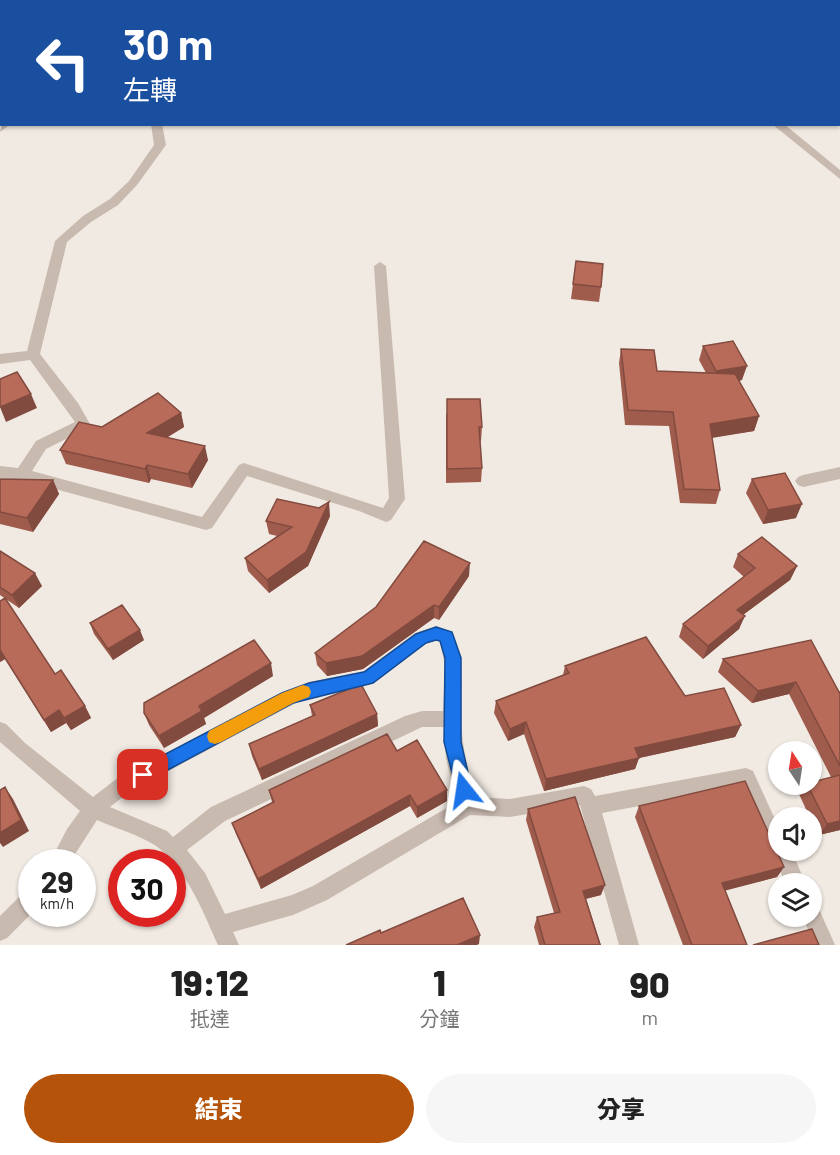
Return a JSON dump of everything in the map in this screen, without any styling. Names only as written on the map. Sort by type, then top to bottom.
[{"type":"street","points":[[33,355],[61,241],[87,219],[114,202],[133,183],[160,145],[156,126]]},
{"type":"street","points":[[779,126],[840,176]]},
{"type":"street","points":[[0,472],[22,474],[206,525],[244,469],[353,502],[386,516],[397,499],[380,266]]},
{"type":"street","points":[[0,359],[33,355]]},
{"type":"street","points":[[22,474],[41,445],[83,424],[73,407],[33,355]]},
{"type":"street","points":[[804,481],[840,473]]},
{"type":"street","points":[[67,849],[93,809],[122,786],[288,698],[309,690],[368,678],[421,638],[436,633],[446,637],[453,658],[454,750],[468,806]]},
{"type":"street","points":[[0,730],[19,749],[93,809],[160,838],[173,849],[218,814],[411,722],[422,719],[452,719]]},
{"type":"street","points":[[591,806],[746,777],[768,824]]},
{"type":"street","points":[[220,925],[293,905],[320,892],[468,806],[510,808],[584,795],[591,806],[629,945]]},
{"type":"street","points":[[186,865],[198,880],[229,945]]},
{"type":"street","points":[[0,931],[18,912]]},
{"type":"street","points":[[817,927],[825,945]]},
{"type":"building","points":[[576,261],[603,264],[601,287],[573,284]]},
{"type":"building","points":[[733,341],[747,366],[716,371],[703,346]]},
{"type":"building","points":[[621,349],[654,350],[657,371],[735,374],[759,416],[710,424],[720,490],[684,489],[673,412],[628,410]]},
{"type":"building","points":[[17,372],[31,394],[0,407],[0,379]]},
{"type":"building","points":[[158,393],[181,413],[147,433],[205,446],[188,474],[147,465],[145,469],[60,450],[79,422],[102,427]]},
{"type":"building","points":[[447,399],[480,399],[482,427],[479,427],[482,468],[447,469]]},
{"type":"building","points":[[785,473],[802,504],[768,510],[752,479]]},
{"type":"building","points":[[0,479],[53,480],[27,518],[0,512]]},
{"type":"building","points":[[277,499],[319,508],[329,502],[306,552],[267,580],[245,558],[292,527],[266,521]]},
{"type":"building","points":[[762,537],[797,566],[737,610],[745,616],[708,646],[683,624],[755,568],[738,554]]},
{"type":"building","points":[[424,541],[470,563],[439,607],[434,605],[362,656],[326,663],[315,653],[376,607]]},
{"type":"building","points":[[0,551],[35,573],[12,595],[0,587]]},
{"type":"building","points":[[5,598],[55,674],[61,670],[85,706],[64,718],[59,710],[44,720],[0,650],[0,601]]},
{"type":"building","points":[[122,605],[140,630],[108,649],[90,623]]},
{"type":"building","points":[[646,637],[685,696],[724,688],[741,725],[635,748],[639,758],[546,779],[526,722],[510,729],[496,701],[569,673],[565,666]]},
{"type":"building","points":[[254,640],[271,663],[199,706],[202,711],[159,736],[144,713],[144,703]]},
{"type":"building","points":[[811,640],[840,692],[840,766],[796,682],[758,691],[723,659]]},
{"type":"building","points":[[361,684],[377,714],[259,769],[249,744],[315,715],[310,705]]},
{"type":"building","points":[[387,734],[397,751],[417,740],[447,790],[417,807],[410,795],[258,879],[232,823],[274,802],[269,790]]},
{"type":"building","points":[[840,775],[840,821],[827,824],[822,814],[822,807],[818,807],[812,795],[822,795],[822,780]]},
{"type":"building","points":[[745,781],[768,832],[768,861],[781,861],[784,867],[722,883],[747,945],[692,945],[639,806]]},
{"type":"building","points":[[5,787],[21,820],[0,833],[0,790]]},
{"type":"building","points":[[575,797],[605,885],[583,891],[600,945],[545,945],[537,917],[560,912],[528,809]]},
{"type":"building","points":[[463,898],[480,935],[457,945],[346,945],[380,930],[381,933]]},
{"type":"building","points":[[812,929],[819,945],[753,945]]},
{"type":"slow traffic","points":[[215,736],[303,692]]},
{"type":"route","points":[[143,775],[288,698],[309,690],[368,678],[421,638],[436,633],[446,637],[453,658],[452,742],[464,790]]}]
